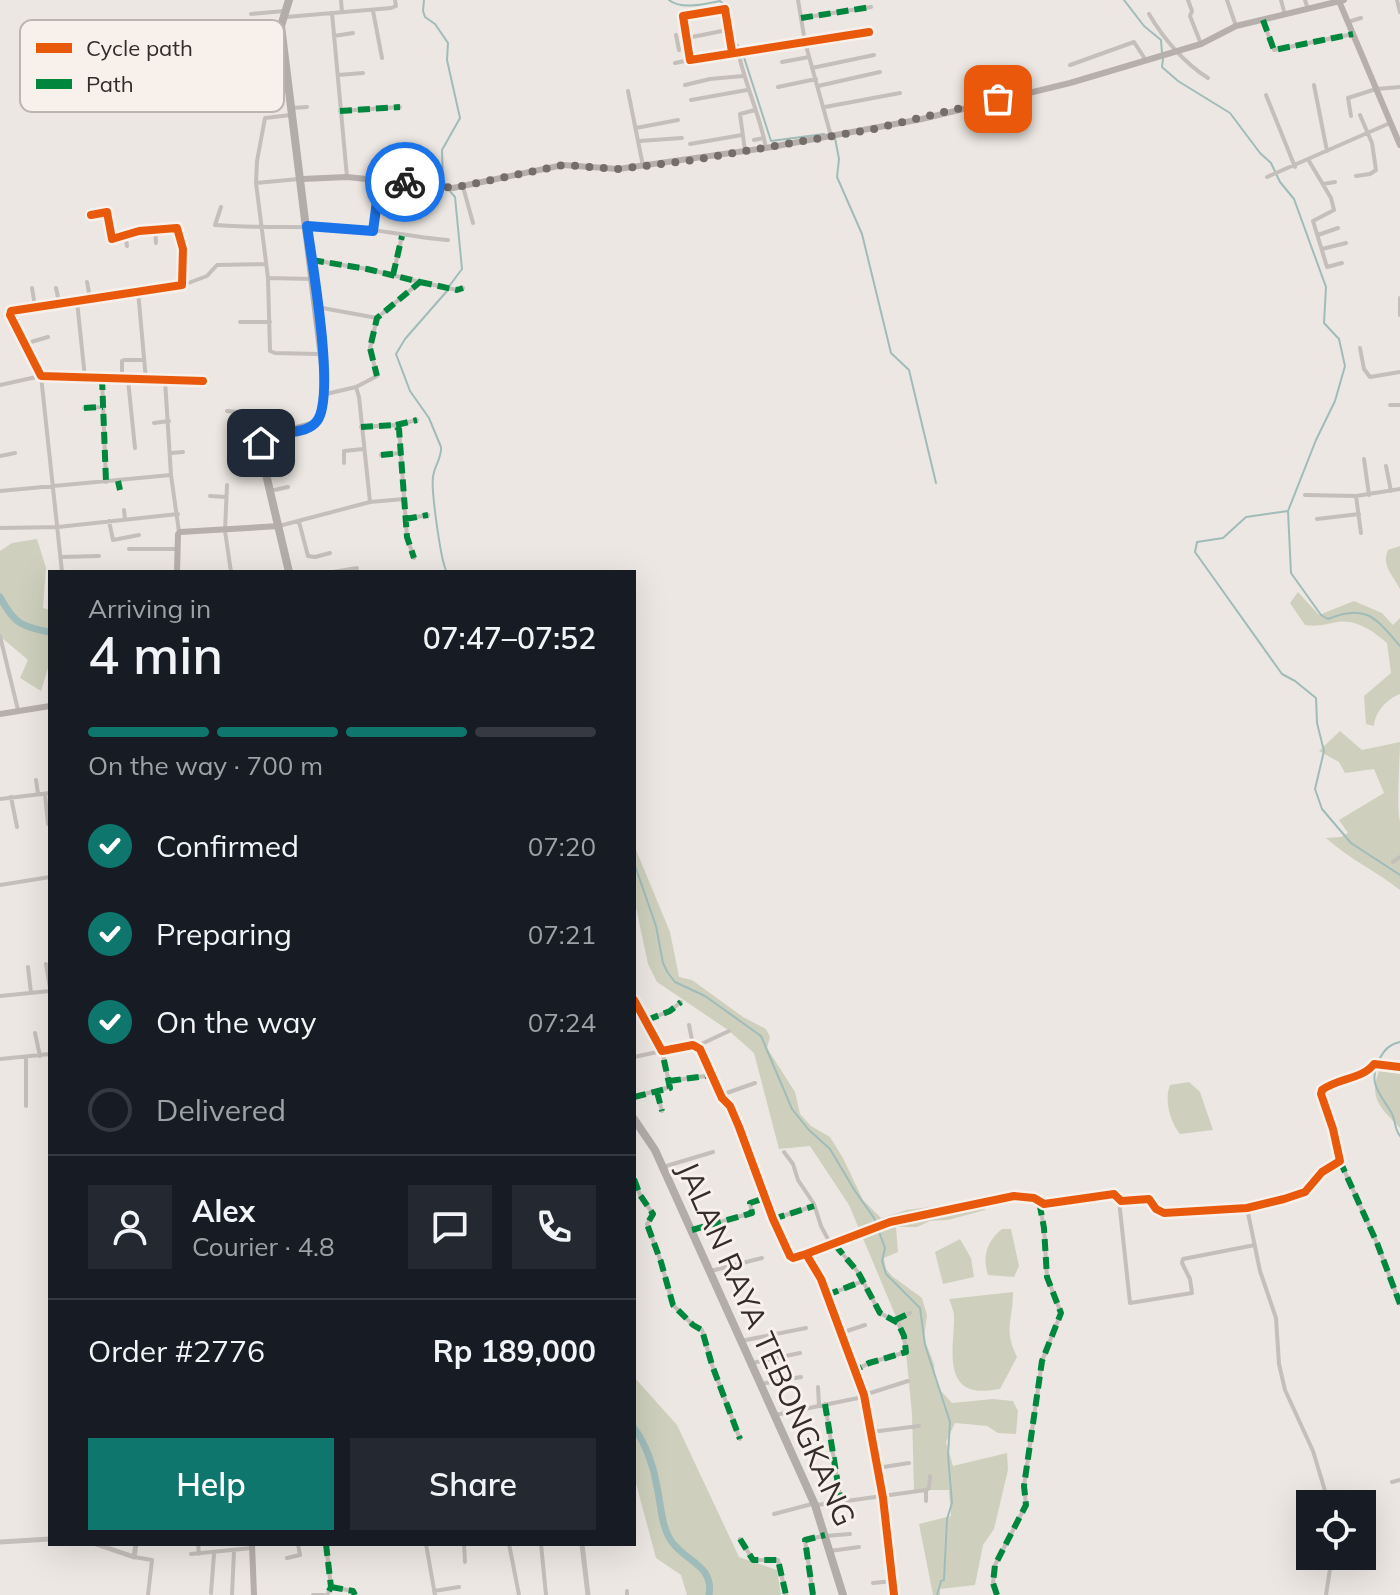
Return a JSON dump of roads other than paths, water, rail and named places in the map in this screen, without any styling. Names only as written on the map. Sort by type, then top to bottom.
[{"type":"main road","points":[[282,20],[289,0]]},
{"type":"main road","points":[[302,179],[380,179],[449,188],[563,165],[612,169],[766,148],[910,121],[1070,83],[1178,52],[1236,26],[1341,0],[1400,145]]},
{"type":"main road","points":[[284,50],[312,260],[324,394],[315,424],[273,435],[261,443],[289,570]]},
{"type":"main road","points":[[177,570],[179,532],[279,526]]},
{"type":"main road","points":[[0,714],[48,706]]},
{"type":"main road","name":"JALAN RAYA TEBONGKANG","points":[[636,1122],[651,1142],[663,1167],[815,1505],[843,1595]]},
{"type":"main road","points":[[252,1546],[254,1595]]},
{"type":"street","points":[[341,0],[342,12]]},
{"type":"street","points":[[251,14],[373,11],[393,8],[395,0]]},
{"type":"street","points":[[798,0],[805,42],[831,136]]},
{"type":"street","points":[[1188,0],[1192,11],[1190,17],[1201,44]]},
{"type":"street","points":[[1227,0],[1236,26]]},
{"type":"street","points":[[1281,0],[1285,15]]},
{"type":"street","points":[[1305,0],[1308,9]]},
{"type":"street","points":[[1397,0],[1400,12]]},
{"type":"street","points":[[801,18],[871,7]]},
{"type":"street","points":[[690,60],[683,16],[721,8],[725,10],[728,30],[766,148]]},
{"type":"street","points":[[373,11],[382,58]]},
{"type":"street","points":[[332,13],[347,177]]},
{"type":"street","points":[[1149,14],[1158,30],[1178,52],[1208,78]]},
{"type":"street","points":[[1348,22],[1361,18]]},
{"type":"street","points":[[1263,20],[1274,50],[1353,34]]},
{"type":"street","points":[[679,50],[676,32],[686,35],[728,30]]},
{"type":"street","points":[[675,63],[869,32]]},
{"type":"street","points":[[334,36],[353,33]]},
{"type":"street","points":[[1070,65],[1133,42],[1145,59]]},
{"type":"street","points":[[812,68],[874,55]]},
{"type":"street","points":[[782,62],[809,57]]},
{"type":"street","points":[[818,86],[880,72]]},
{"type":"street","points":[[338,75],[363,73]]},
{"type":"street","points":[[685,85],[743,76]]},
{"type":"street","points":[[778,87],[816,79]]},
{"type":"street","points":[[1314,85],[1327,151]]},
{"type":"street","points":[[1351,116],[1348,98],[1376,89],[1400,87]]},
{"type":"street","points":[[691,100],[747,90]]},
{"type":"street","points":[[628,91],[643,166]]},
{"type":"street","points":[[825,107],[900,93]]},
{"type":"street","points":[[1266,95],[1295,167]]},
{"type":"street","points":[[307,107],[265,118],[256,183],[268,278],[271,352],[322,354]]},
{"type":"street","points":[[340,111],[400,107]]},
{"type":"street","points":[[745,151],[740,114],[755,109]]},
{"type":"street","points":[[1356,176],[1376,170],[1369,133],[1360,115]]},
{"type":"street","points":[[636,128],[678,120]]},
{"type":"street","points":[[1267,177],[1390,123]]},
{"type":"street","points":[[690,144],[742,135]]},
{"type":"street","points":[[639,141],[682,138]]},
{"type":"street","points":[[754,140],[764,138]]},
{"type":"street","points":[[1309,161],[1334,210],[1313,220],[1327,267],[1342,263]]},
{"type":"street","points":[[256,183],[302,179]]},
{"type":"street","points":[[373,231],[380,179]]},
{"type":"street","points":[[1323,184],[1335,182]]},
{"type":"street","points":[[463,187],[473,223]]},
{"type":"street","points":[[221,207],[215,225],[261,229],[307,226],[448,240]]},
{"type":"street","points":[[91,215],[108,213],[111,239],[155,229],[178,229],[183,249],[182,285]]},
{"type":"street","points":[[1318,235],[1338,228]]},
{"type":"street","points":[[155,229],[156,243]]},
{"type":"street","points":[[125,234],[127,246]]},
{"type":"street","points":[[393,275],[402,236]]},
{"type":"street","points":[[1322,249],[1346,243]]},
{"type":"street","points":[[312,260],[457,290],[463,288]]},
{"type":"street","points":[[62,570],[41,376],[10,312],[182,285],[207,276],[217,265],[265,264]]},
{"type":"street","points":[[268,278],[313,279]]},
{"type":"street","points":[[87,282],[90,298]]},
{"type":"street","points":[[324,394],[356,387],[378,374],[370,348],[377,318],[420,282]]},
{"type":"street","points":[[32,288],[35,306]]},
{"type":"street","points":[[56,288],[59,302]]},
{"type":"street","points":[[138,291],[146,380]]},
{"type":"street","points":[[1400,298],[1400,315]]},
{"type":"street","points":[[77,300],[85,378]]},
{"type":"street","points":[[317,307],[377,318]]},
{"type":"street","points":[[240,322],[270,322]]},
{"type":"street","points":[[24,344],[48,337]]},
{"type":"street","points":[[1360,348],[1364,369],[1370,377],[1400,372]]},
{"type":"street","points":[[135,448],[123,360],[144,360]]},
{"type":"street","points":[[0,385],[41,376],[203,381]]},
{"type":"street","points":[[102,378],[106,482]]},
{"type":"street","points":[[165,380],[171,475],[179,532]]},
{"type":"street","points":[[356,387],[370,502]]},
{"type":"street","points":[[1390,405],[1400,405]]},
{"type":"street","points":[[84,408],[103,407]]},
{"type":"street","points":[[227,411],[239,412],[256,420],[261,443]]},
{"type":"street","points":[[361,427],[417,420]]},
{"type":"street","points":[[154,423],[169,421]]},
{"type":"street","points":[[396,425],[400,432],[407,537],[414,558]]},
{"type":"street","points":[[344,463],[344,451],[363,449]]},
{"type":"street","points":[[171,453],[183,452]]},
{"type":"street","points":[[0,456],[15,453]]},
{"type":"street","points":[[381,455],[401,453]]},
{"type":"street","points":[[1364,459],[1369,495]]},
{"type":"street","points":[[1386,466],[1391,491]]},
{"type":"street","points":[[0,491],[171,475]]},
{"type":"street","points":[[118,481],[120,490]]},
{"type":"street","points":[[227,485],[225,531],[231,570]]},
{"type":"street","points":[[270,491],[288,487]]},
{"type":"street","points":[[1305,495],[1356,496],[1400,489]]},
{"type":"street","points":[[210,496],[226,497]]},
{"type":"street","points":[[1356,496],[1361,533]]},
{"type":"street","points":[[279,526],[370,502],[404,499]]},
{"type":"street","points":[[124,510],[125,519]]},
{"type":"street","points":[[0,528],[58,527],[178,514]]},
{"type":"street","points":[[1317,519],[1359,514]]},
{"type":"street","points":[[405,519],[428,515]]},
{"type":"street","points":[[109,521],[113,540],[139,535]]},
{"type":"street","points":[[299,522],[308,556],[330,553]]},
{"type":"street","points":[[129,549],[177,549]]},
{"type":"street","points":[[61,557],[99,556]]},
{"type":"street","points":[[345,570],[357,568]]},
{"type":"street","points":[[0,636],[18,710]]},
{"type":"street","points":[[36,780],[38,794]]},
{"type":"street","points":[[0,799],[48,793]]},
{"type":"street","points":[[11,797],[17,827]]},
{"type":"street","points":[[1393,862],[1400,857]]},
{"type":"street","points":[[0,885],[48,877]]},
{"type":"street","points":[[46,964],[48,976]]},
{"type":"street","points":[[28,967],[31,993]]},
{"type":"street","points":[[0,996],[48,989]]},
{"type":"street","points":[[647,1020],[670,1011],[681,1002]]},
{"type":"street","points":[[636,1004],[662,1051],[670,1089],[636,1097]]},
{"type":"street","points":[[689,1025],[695,1045],[730,1106],[773,1219],[791,1257],[890,1222],[1014,1196],[1044,1204],[1114,1194],[1119,1200],[1130,1303],[1192,1293],[1183,1259],[1255,1245]]},
{"type":"street","points":[[636,1057],[695,1045],[729,1031]]},
{"type":"street","points":[[35,1033],[40,1056]]},
{"type":"street","points":[[0,1058],[48,1054]]},
{"type":"street","points":[[26,1058],[26,1106]]},
{"type":"street","points":[[1400,1067],[1374,1064],[1369,1072],[1341,1080],[1322,1090],[1321,1094],[1340,1161],[1400,1304]]},
{"type":"street","points":[[669,1081],[713,1075]]},
{"type":"street","points":[[721,1095],[755,1083]]},
{"type":"street","points":[[657,1092],[662,1111]]},
{"type":"street","points":[[663,1167],[713,1152]]},
{"type":"street","points":[[784,1152],[793,1164],[821,1226],[832,1244],[856,1269],[880,1313],[895,1320],[910,1313]]},
{"type":"street","points":[[1119,1200],[1149,1199],[1156,1209],[1164,1213],[1247,1208],[1305,1192],[1322,1172],[1340,1161]]},
{"type":"street","points":[[636,1184],[653,1214],[647,1224],[673,1305],[702,1330],[740,1439]]},
{"type":"street","points":[[692,1230],[752,1213],[750,1203],[765,1198]]},
{"type":"street","points":[[997,1595],[993,1583],[995,1565],[1026,1505],[1024,1486],[1042,1361],[1061,1313],[1047,1277],[1039,1201]]},
{"type":"street","points":[[773,1219],[814,1206]]},
{"type":"street","points":[[1247,1208],[1260,1271],[1276,1318],[1279,1364],[1285,1390],[1313,1451],[1325,1490]]},
{"type":"street","points":[[806,1254],[827,1295],[864,1396],[883,1498],[894,1595]]},
{"type":"street","points":[[711,1271],[762,1258]]},
{"type":"street","points":[[827,1295],[863,1281]]},
{"type":"street","points":[[856,1370],[906,1352],[904,1336],[895,1320]]},
{"type":"street","points":[[841,1333],[865,1325]]},
{"type":"street","points":[[741,1341],[806,1328]]},
{"type":"street","points":[[752,1363],[800,1353]]},
{"type":"street","points":[[761,1384],[801,1377]]},
{"type":"street","points":[[775,1415],[864,1396],[908,1381]]},
{"type":"street","points":[[818,1387],[841,1503]]},
{"type":"street","points":[[871,1432],[919,1426]]},
{"type":"street","points":[[877,1468],[909,1463]]},
{"type":"street","points":[[926,1501],[930,1476]]},
{"type":"street","points":[[1392,1482],[1400,1480]]},
{"type":"street","points":[[774,1514],[815,1505],[926,1490]]},
{"type":"street","points":[[813,1595],[805,1540],[850,1534]]},
{"type":"street","points":[[0,1542],[48,1539]]},
{"type":"street","points":[[740,1539],[753,1560],[778,1560],[786,1595]]},
{"type":"street","points":[[102,1546],[152,1560],[148,1595]]},
{"type":"street","points":[[134,1557],[136,1546]]},
{"type":"street","points":[[198,1546],[199,1554]]},
{"type":"street","points":[[191,1554],[214,1554],[252,1546]]},
{"type":"street","points":[[287,1558],[300,1555],[298,1546]]},
{"type":"street","points":[[313,1595],[326,1595],[331,1587],[326,1546]]},
{"type":"street","points":[[426,1546],[434,1593],[459,1587]]},
{"type":"street","points":[[464,1546],[465,1562]]},
{"type":"street","points":[[509,1546],[519,1595]]},
{"type":"street","points":[[541,1546],[546,1595]]},
{"type":"street","points":[[582,1546],[588,1595]]},
{"type":"street","points":[[830,1551],[859,1547]]},
{"type":"street","points":[[232,1595],[234,1551]]},
{"type":"street","points":[[211,1593],[214,1554]]},
{"type":"street","points":[[1326,1595],[1330,1570]]},
{"type":"street","points":[[873,1583],[893,1581]]},
{"type":"street","points":[[331,1587],[353,1591],[355,1595]]},
{"type":"waterway","points":[[424,0],[425,17],[435,24],[448,43],[447,60],[460,118],[442,150],[443,181],[446,185]]},
{"type":"waterway","points":[[669,0],[686,6],[720,1],[728,8],[735,43],[741,48],[771,141],[824,134]]},
{"type":"waterway","points":[[1124,0],[1144,26],[1161,40],[1162,53]]},
{"type":"waterway","points":[[1163,59],[1162,67],[1178,81],[1230,113],[1271,163],[1280,182],[1294,199],[1326,287],[1324,323],[1339,339],[1345,366],[1335,401],[1288,511],[1291,573],[1321,615],[1328,619],[1352,613],[1369,616],[1400,646]]},
{"type":"waterway","points":[[835,138],[839,159],[837,177],[862,234],[891,353],[909,370],[936,483]]},
{"type":"waterway","points":[[449,190],[455,197],[462,269],[450,285]]},
{"type":"waterway","points":[[446,570],[439,542],[433,484],[441,447],[429,418],[410,391],[396,354],[405,339],[447,291]]},
{"type":"waterway","points":[[1288,511],[1246,517],[1223,538],[1197,542],[1195,552],[1282,674],[1316,698],[1317,723],[1324,751],[1315,789],[1322,809],[1351,843],[1400,875]]},
{"type":"waterway","points":[[0,597],[19,622],[48,632]]},
{"type":"waterway","points":[[636,869],[668,973],[675,982],[705,996],[761,1036],[792,1109],[830,1149],[874,1218],[885,1248],[882,1261],[886,1274],[920,1308],[925,1345],[950,1422],[948,1455],[952,1503],[947,1519],[944,1580],[937,1595]]},
{"type":"waterway","points":[[1400,1042],[1384,1052],[1375,1074],[1376,1087],[1393,1115],[1400,1136]]},
{"type":"waterway","points":[[636,1431],[652,1464],[668,1536],[703,1570],[709,1595]]}]
